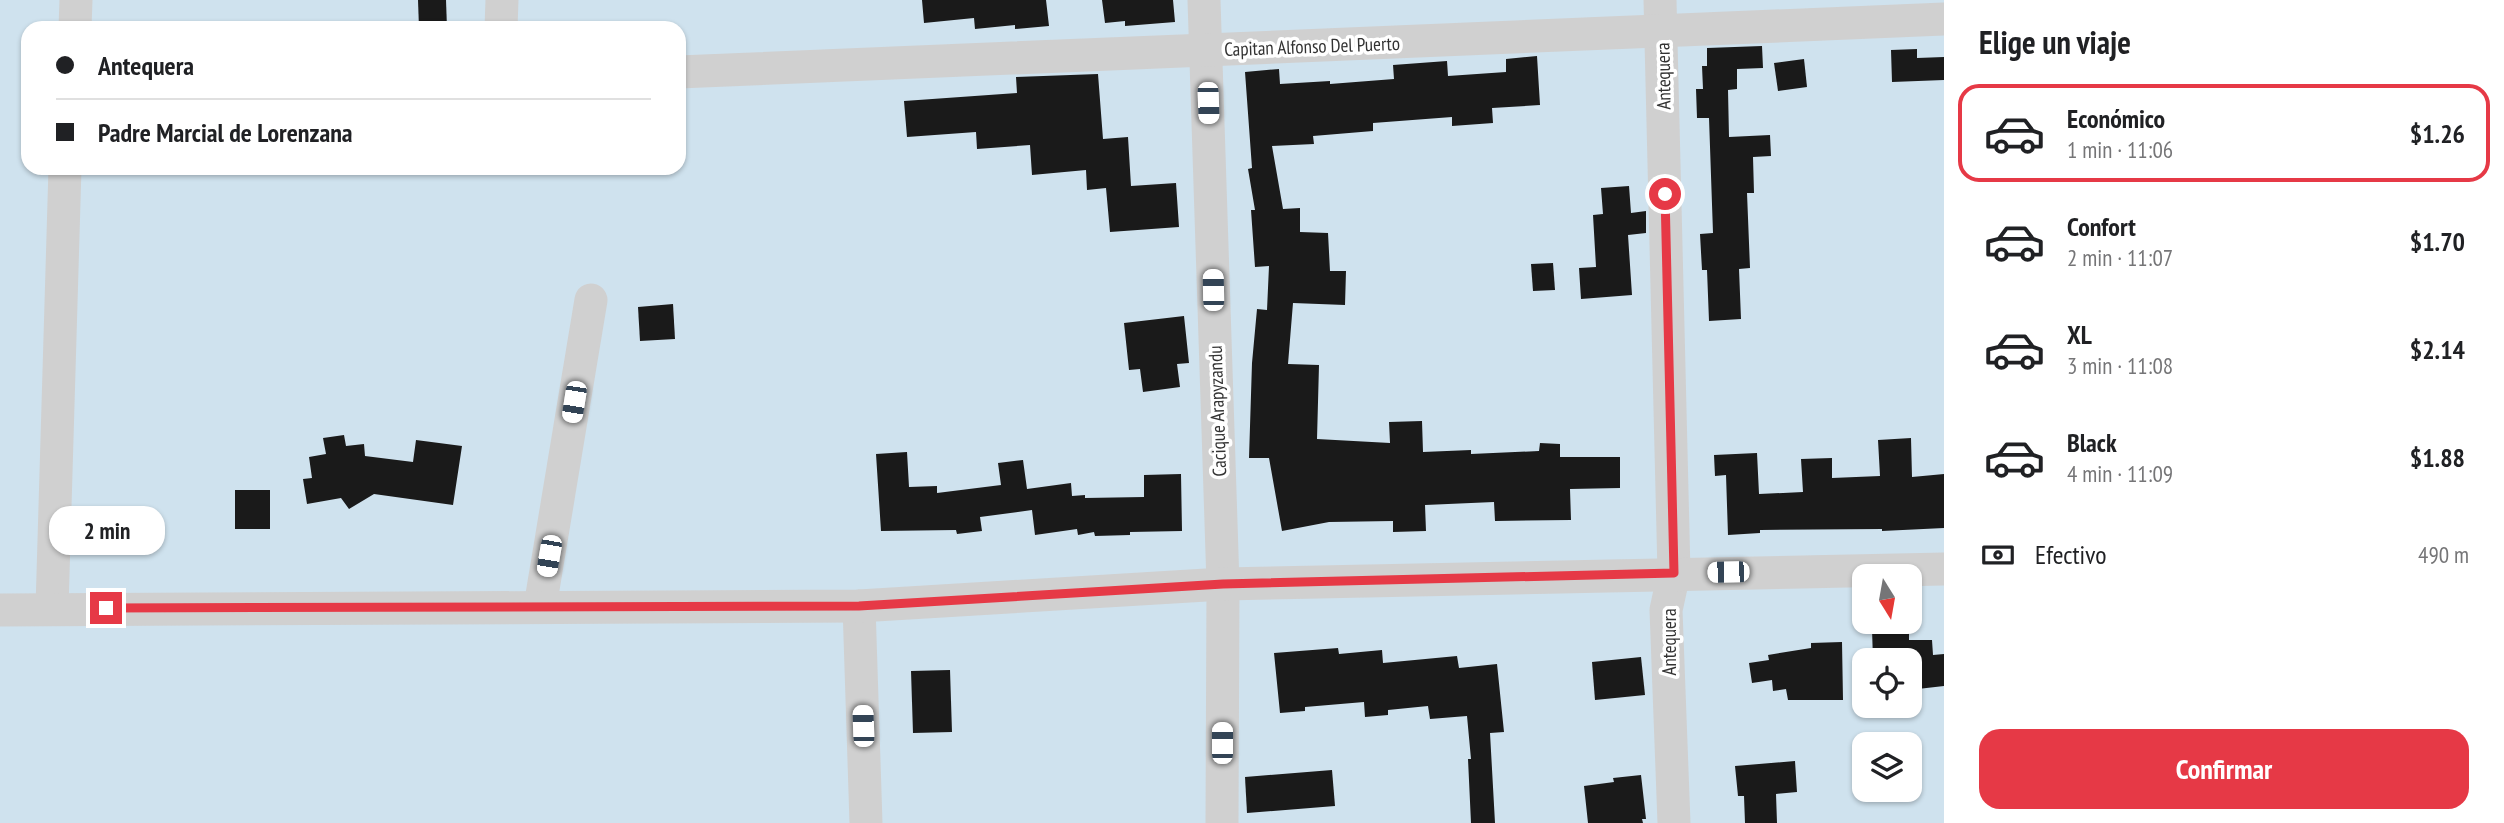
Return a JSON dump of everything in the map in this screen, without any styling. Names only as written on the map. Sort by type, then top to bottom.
[{"type":"street","points":[[75,21],[76,0]]},
{"type":"street","points":[[501,21],[502,0]]},
{"type":"street","name":"Cacique Arapyzandu","points":[[1204,0],[1223,584],[1222,823]]},
{"type":"street","name":"Capitan Alfonso Del Puerto","points":[[686,72],[1206,50],[1661,16],[1944,19]]},
{"type":"street","name":"Antequera","points":[[1661,16],[1674,573],[1667,610],[1674,823]]},
{"type":"street","points":[[52,608],[65,175]]},
{"type":"street","points":[[540,607],[591,300]]},
{"type":"street","points":[[0,610],[859,606],[1223,584],[1944,569]]},
{"type":"street","points":[[859,606],[866,823]]},
{"type":"water","points":[[0,0],[1944,0],[1944,823],[0,823]]},
{"type":"building","points":[[418,0],[446,0],[447,21],[419,21]]},
{"type":"building","points":[[922,0],[1046,0],[1049,26],[1015,29],[1015,25],[975,29],[974,18],[924,23]]},
{"type":"building","points":[[1102,0],[1173,0],[1175,22],[1125,26],[1125,21],[1105,23]]},
{"type":"building","points":[[1762,46],[1763,68],[1737,69],[1737,89],[1728,90],[1729,137],[1770,135],[1771,156],[1753,157],[1754,193],[1747,193],[1750,268],[1739,269],[1741,319],[1709,321],[1707,270],[1702,270],[1700,234],[1713,233],[1709,118],[1697,118],[1696,89],[1703,89],[1702,66],[1707,66],[1707,48]]},
{"type":"building","points":[[1917,49],[1917,58],[1944,57],[1944,80],[1892,82],[1891,50]]},
{"type":"building","points":[[1537,56],[1540,105],[1492,108],[1493,123],[1452,126],[1452,117],[1373,123],[1373,131],[1313,136],[1314,144],[1272,146],[1283,209],[1300,208],[1300,232],[1328,233],[1330,271],[1346,271],[1345,305],[1293,303],[1288,364],[1319,365],[1317,439],[1390,443],[1389,422],[1422,421],[1423,452],[1471,450],[1471,454],[1539,451],[1540,443],[1560,444],[1560,457],[1620,457],[1620,488],[1570,489],[1571,520],[1495,521],[1494,502],[1425,505],[1426,531],[1393,532],[1393,521],[1329,522],[1282,531],[1269,458],[1249,458],[1257,309],[1267,310],[1269,266],[1255,267],[1251,210],[1255,210],[1248,169],[1252,168],[1245,72],[1279,69],[1280,84],[1330,81],[1330,84],[1394,79],[1393,65],[1447,61],[1448,76],[1506,72],[1506,59]]},
{"type":"building","points":[[1804,59],[1807,87],[1778,91],[1774,63]]},
{"type":"building","points":[[1098,74],[1103,139],[1128,137],[1131,186],[1176,183],[1179,227],[1110,232],[1106,188],[1087,190],[1086,170],[1032,175],[1030,145],[977,149],[976,132],[907,137],[904,101],[1017,93],[1016,77]]},
{"type":"building","points":[[1629,186],[1631,213],[1646,211],[1646,233],[1628,235],[1632,295],[1581,299],[1579,268],[1596,267],[1593,215],[1603,214],[1601,188]]},
{"type":"building","points":[[1553,263],[1555,290],[1533,291],[1531,264]]},
{"type":"building","points":[[673,304],[675,339],[640,341],[638,307]]},
{"type":"building","points":[[1184,316],[1189,363],[1177,364],[1180,387],[1143,392],[1140,369],[1129,370],[1124,323]]},
{"type":"building","points":[[344,435],[346,446],[364,444],[365,456],[413,462],[416,440],[462,446],[453,505],[374,494],[349,509],[341,498],[307,504],[303,479],[312,478],[309,457],[326,454],[323,438]]},
{"type":"building","points":[[1911,438],[1912,477],[1944,474],[1944,528],[1882,531],[1760,530],[1760,533],[1728,535],[1726,475],[1715,476],[1714,455],[1757,453],[1759,494],[1803,492],[1801,459],[1832,458],[1832,478],[1880,476],[1878,440]]},
{"type":"building","points":[[907,452],[909,487],[937,486],[937,493],[1001,485],[998,463],[1023,460],[1027,489],[1071,483],[1072,496],[1085,495],[1085,498],[1144,497],[1144,475],[1181,474],[1182,531],[1095,536],[1094,532],[1078,535],[1077,529],[1035,535],[1032,510],[980,517],[982,531],[957,534],[956,530],[881,531],[876,454]]},
{"type":"building","points":[[235,490],[270,490],[270,529],[235,529]]},
{"type":"building","points":[[1872,634],[1909,634],[1909,648],[1873,648]]},
{"type":"building","points":[[1909,640],[1932,640],[1933,655],[1944,654],[1944,686],[1922,689],[1922,648],[1909,648]]},
{"type":"building","points":[[1842,642],[1843,700],[1788,700],[1786,689],[1773,691],[1772,680],[1752,683],[1749,663],[1769,660],[1768,655],[1811,648],[1811,643]]},
{"type":"building","points":[[1338,648],[1339,654],[1382,650],[1383,663],[1457,656],[1459,668],[1497,664],[1504,732],[1490,733],[1495,823],[1471,823],[1468,759],[1471,759],[1467,716],[1430,719],[1428,706],[1388,710],[1388,715],[1365,717],[1364,702],[1305,707],[1305,711],[1280,713],[1274,653]]},
{"type":"building","points":[[1641,657],[1645,695],[1595,700],[1592,662]]},
{"type":"building","points":[[950,670],[952,732],[913,733],[911,671]]},
{"type":"building","points":[[1795,761],[1797,792],[1776,794],[1777,823],[1745,823],[1744,796],[1738,796],[1735,766]]},
{"type":"building","points":[[1332,770],[1335,806],[1247,813],[1245,777]]},
{"type":"building","points":[[1641,775],[1646,819],[1642,819],[1643,823],[1588,823],[1584,786],[1614,782],[1613,778]]},
{"type":"route","points":[[106,608],[859,606],[1223,584],[1674,573],[1665,194]]}]
